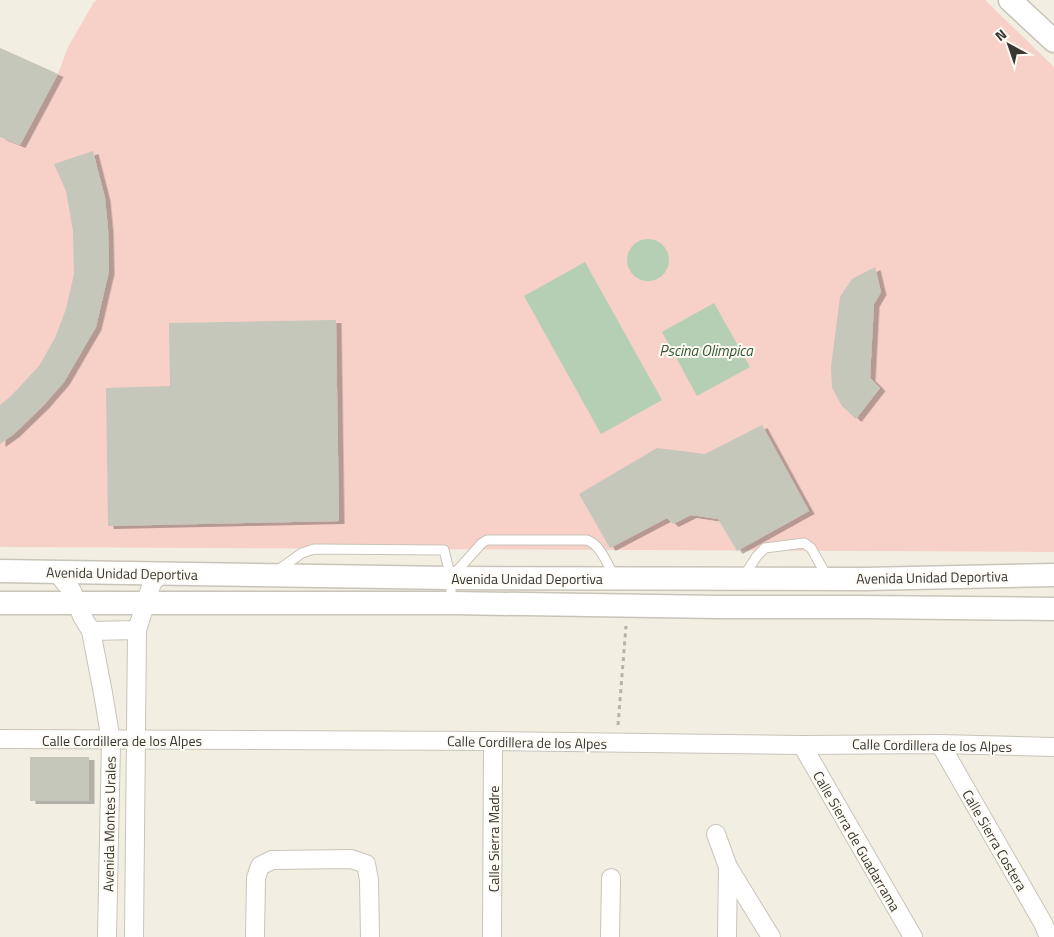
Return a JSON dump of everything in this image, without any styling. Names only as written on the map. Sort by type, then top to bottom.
[{"type":"street","points":[[1010,0],[1054,41]]},
{"type":"street","name":"Avenida Unidad Deportiva","points":[[0,571],[451,578],[865,579],[1054,575]]},
{"type":"street","name":"Avenida Montes Urales","points":[[57,573],[72,591],[90,631],[111,741],[107,937]]},
{"type":"street","name":"Avenida Montes Urales","points":[[134,937],[137,630],[152,584],[160,574]]},
{"type":"street","points":[[718,607],[731,578]]},
{"type":"street","points":[[794,607],[798,578]]},
{"type":"street","points":[[862,607],[865,579]]},
{"type":"street","name":"Avenida Unidad Deportiva","points":[[0,603],[451,602],[627,606],[1054,609]]},
{"type":"street","points":[[90,631],[137,630]]},
{"type":"street","name":"Calle Cordillera de los Alpes","points":[[0,739],[111,741],[493,741],[802,745],[940,744],[1054,747]]},
{"type":"street","name":"Calle Sierra Madre","points":[[492,937],[493,741]]},
{"type":"street","name":"Calle Sierra Costera","points":[[940,744],[1044,924],[1049,937]]},
{"type":"street","name":"Calle Sierra de Guadarrama","points":[[802,745],[913,937]]},
{"type":"street","points":[[716,834],[728,867],[771,937]]},
{"type":"street","points":[[255,937],[256,878],[260,866],[272,860],[351,859],[366,864],[369,880],[370,937]]},
{"type":"street","points":[[727,937],[728,867]]},
{"type":"street","points":[[610,937],[611,878]]},
{"type":"lane","points":[[451,602],[451,578],[482,543],[487,540],[587,540],[598,547],[615,578]]},
{"type":"lane","points":[[731,578],[765,548],[804,543],[810,548],[828,578]]},
{"type":"path","points":[[616,743],[627,606]]},
{"type":"shaded area","points":[[97,0],[985,0],[1054,67],[1054,552],[0,547],[0,48],[58,74],[68,47],[94,2]]},
{"type":"water","points":[[644,239],[652,239],[663,245],[669,260],[663,275],[652,281],[644,281],[633,275],[627,264],[627,256],[633,245]]},
{"type":"water","points":[[585,262],[662,400],[601,434],[524,296]]},
{"type":"water","name":"Pscina Olimpica","points":[[714,303],[750,367],[697,396],[662,332]]},
{"type":"building","points":[[0,48],[58,74],[20,145],[0,137]]},
{"type":"building","points":[[93,151],[105,198],[109,271],[96,327],[64,382],[43,406],[14,434],[0,444],[0,405],[39,366],[55,338],[66,309],[74,274],[73,231],[66,191],[54,164]]},
{"type":"building","points":[[875,267],[881,292],[874,304],[870,378],[880,388],[856,419],[842,406],[832,388],[831,367],[840,297],[852,279]]},
{"type":"building","points":[[336,320],[339,521],[108,526],[106,388],[170,386],[169,323]]},
{"type":"building","points":[[762,425],[809,511],[737,551],[718,519],[691,515],[673,524],[667,518],[610,548],[579,494],[657,448],[705,454]]},
{"type":"building","points":[[30,757],[89,757],[89,801],[30,801]]}]
